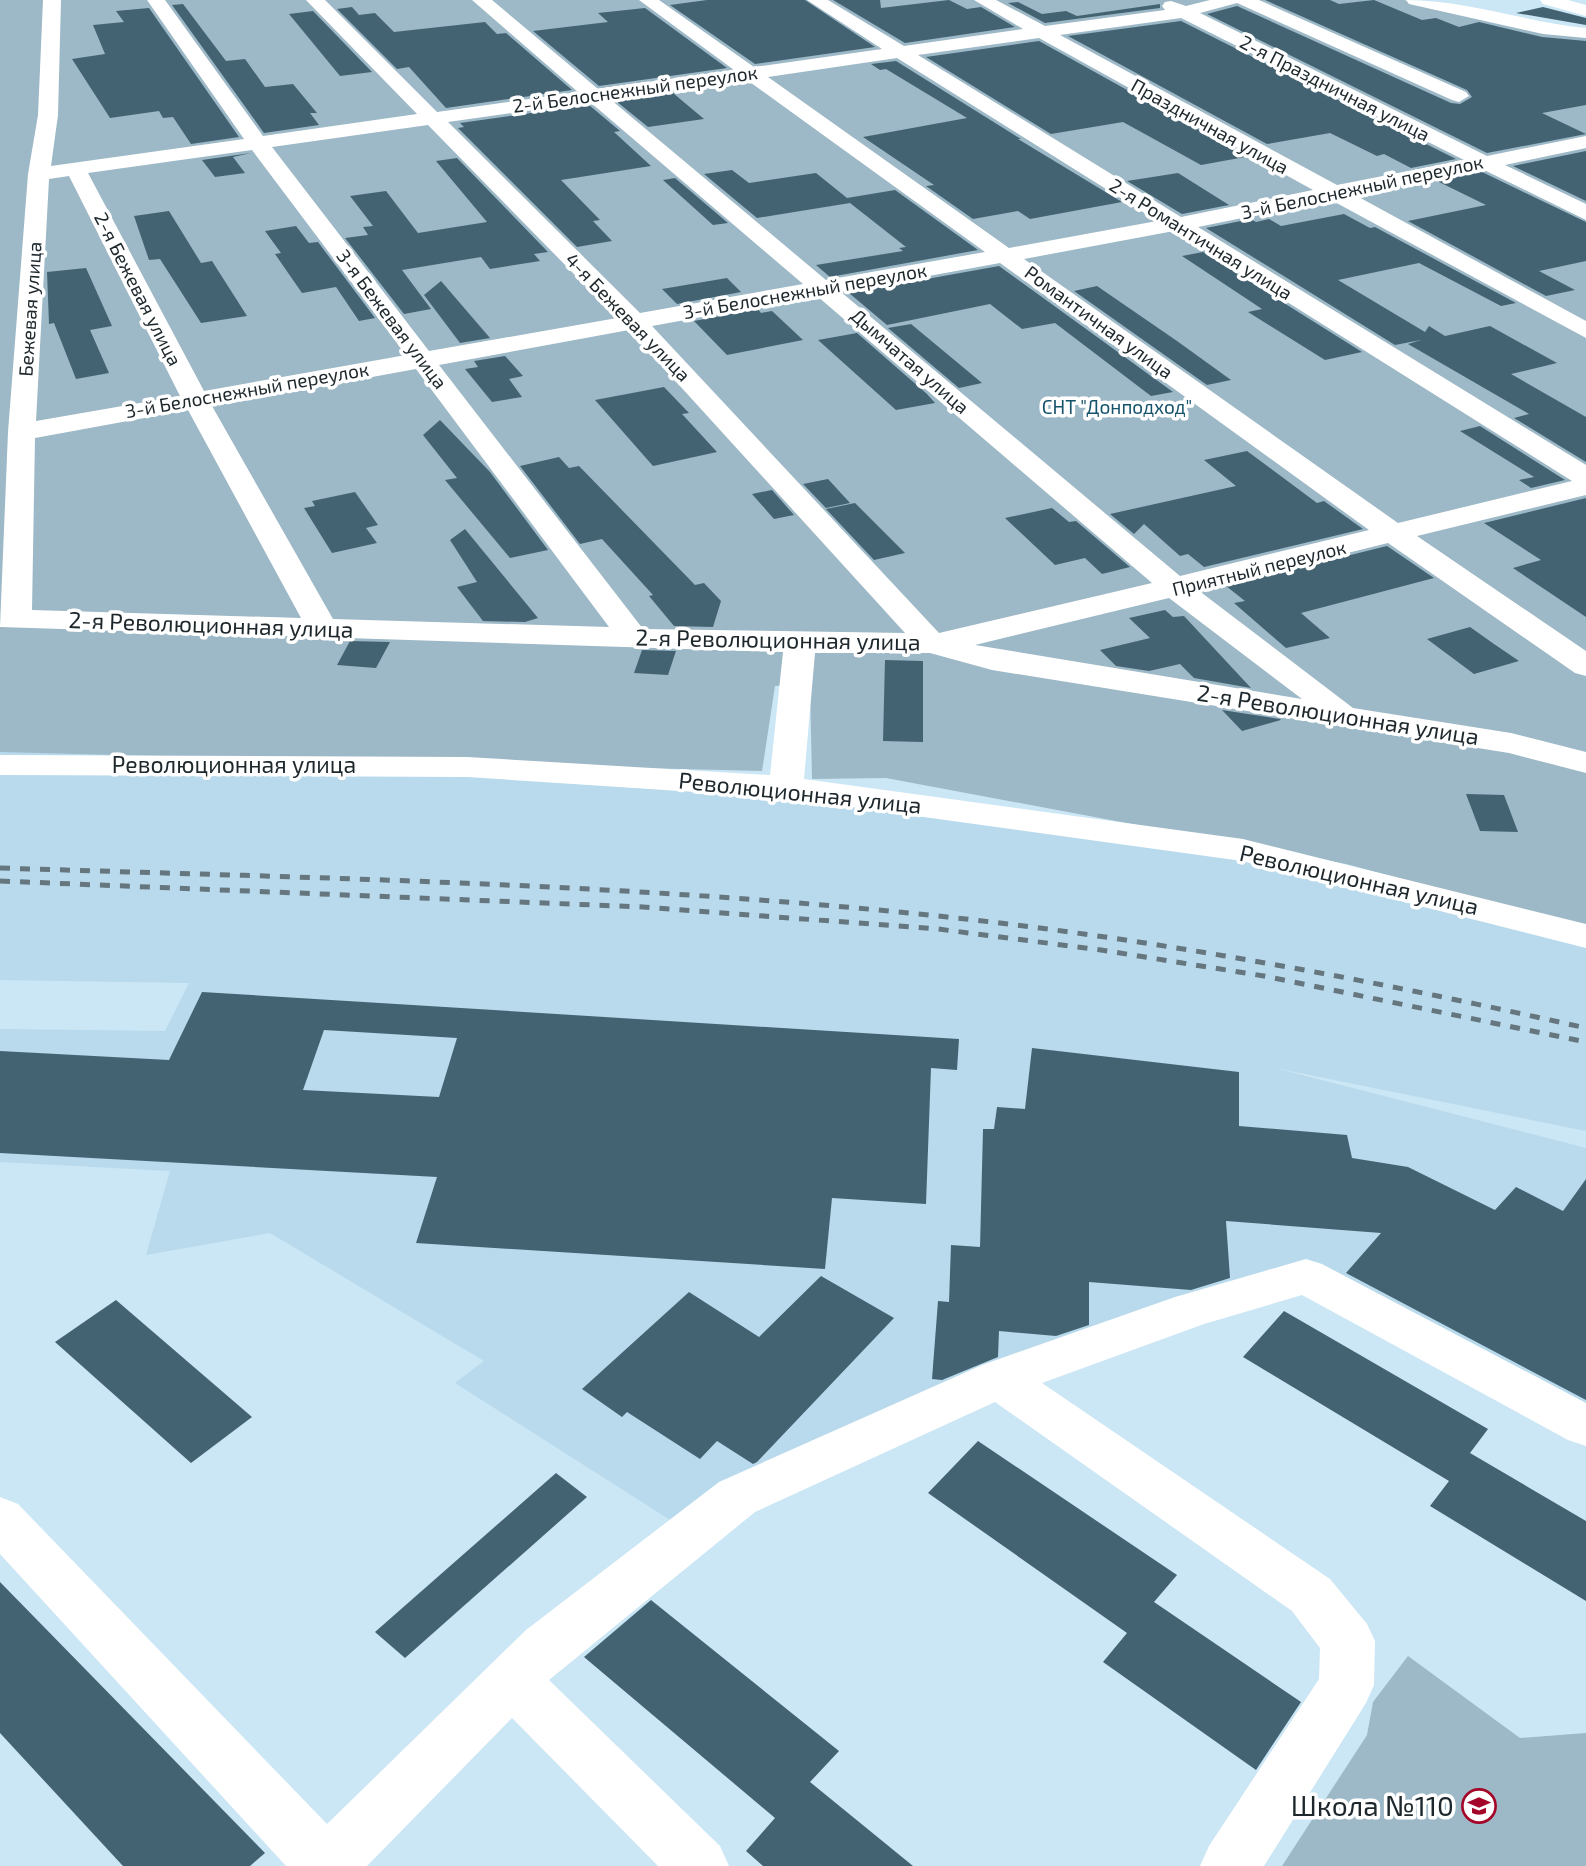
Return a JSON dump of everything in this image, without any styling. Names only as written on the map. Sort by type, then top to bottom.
[{"type":"street","name":"Бежевая улица","points":[[8,619],[39,174],[48,115],[52,0]]},
{"type":"street","name":"3-я Бежевая улица","points":[[156,0],[257,142],[632,636]]},
{"type":"street","name":"4-я Бежевая улица","points":[[314,0],[634,321],[931,643]]},
{"type":"street","name":"Дымчатая улица","points":[[481,0],[597,95],[1177,589],[1344,715]]},
{"type":"street","name":"Романтичная улица","points":[[648,0],[1395,535],[1586,666]]},
{"type":"street","name":"2-я Романтичная улица","points":[[816,0],[1586,477]]},
{"type":"street","name":"Праздничная улица","points":[[983,0],[1586,331]]},
{"type":"street","name":"2-я Праздничная улица","points":[[1159,0],[1586,213]]},
{"type":"street","name":"2-й Белоснежный переулок","points":[[39,174],[1185,12],[1230,0]]},
{"type":"street","points":[[1244,0],[1459,96]]},
{"type":"street","points":[[1415,0],[1544,29],[1586,33]]},
{"type":"street","points":[[1493,0],[1514,6]]},
{"type":"street","points":[[1549,0],[1586,11]]},
{"type":"street","name":"3-й Белоснежный переулок","points":[[22,432],[1178,224],[1586,142]]},
{"type":"street","name":"2-я Бежевая улица","points":[[75,168],[195,399],[323,629]]},
{"type":"street","name":"Приятный переулок","points":[[931,643],[958,640],[1177,589],[1586,486]]},
{"type":"street","name":"2-я Революционная улица","points":[[8,619],[800,643],[931,643],[992,660],[1511,743],[1586,763]]},
{"type":"street","points":[[786,787],[800,643]]},
{"type":"street","name":"Революционная улица","points":[[0,765],[467,767],[786,787],[1243,850],[1586,936]]},
{"type":"street","points":[[0,1519],[326,1866],[545,1647],[737,1497],[999,1379],[1192,1310],[1306,1276],[1586,1426]]},
{"type":"street","points":[[999,1379],[1311,1595],[1349,1641],[1346,1685],[1230,1866]]},
{"type":"street","points":[[512,1680],[699,1866]]},
{"type":"shaded area","points":[[0,738],[816,785],[1586,903],[1586,1131],[1275,1068],[1586,1148],[1586,1437],[1296,1283],[1022,1383],[752,1501],[708,1544],[455,1383],[484,1361],[270,1233],[146,1255],[170,1171],[0,1162],[0,1029],[165,1031],[189,983],[0,980]]},
{"type":"green space","name":"СНТ \"Донподход\"","points":[[0,0],[1404,0],[1497,21],[1586,34],[1586,929],[1346,864],[886,778],[812,779],[810,684],[775,686],[762,771],[0,752]]},
{"type":"green space","name":"Школа №110","points":[[1408,1656],[1520,1738],[1586,1733],[1586,1866],[1282,1866],[1367,1735],[1373,1702]]},
{"type":"building","points":[[707,0],[805,0],[875,47],[755,64],[670,5]]},
{"type":"building","points":[[833,0],[880,0],[881,8],[949,0],[967,9],[981,7],[1015,27],[905,43]]},
{"type":"building","points":[[1265,0],[1330,0],[1339,4],[1374,0],[1422,20],[1436,18],[1459,27],[1479,22],[1542,37],[1586,41],[1586,105],[1542,113],[1586,134],[1487,153],[1207,14],[1237,6],[1451,103],[1460,104],[1472,97],[1467,90]]},
{"type":"building","points":[[1018,2],[1042,14],[1066,11],[1077,16],[1160,4],[1160,8],[1045,23],[1008,3]]},
{"type":"building","points":[[183,4],[226,61],[245,59],[265,87],[293,84],[317,113],[310,113],[319,125],[264,133],[172,5]]},
{"type":"building","points":[[352,7],[359,15],[375,13],[394,32],[485,22],[497,34],[506,33],[572,90],[446,108],[409,67],[397,69],[337,9]]},
{"type":"building","points":[[1543,7],[1586,18],[1586,25],[1516,13]]},
{"type":"building","points":[[149,8],[239,137],[191,144],[173,117],[163,118],[159,111],[110,118],[72,59],[105,54],[93,25],[124,22],[116,11]]},
{"type":"building","points":[[645,8],[727,68],[599,86],[533,31],[608,22],[598,13]]},
{"type":"building","points":[[313,11],[372,72],[340,76],[289,14]]},
{"type":"building","points":[[1181,21],[1456,159],[1411,168],[1384,154],[1377,156],[1330,133],[1267,144],[1068,36]]},
{"type":"building","points":[[1039,41],[1245,157],[1201,165],[1123,122],[1051,134],[926,57]]},
{"type":"building","points":[[896,61],[1122,202],[1030,219],[1018,211],[973,219],[926,186],[934,185],[863,137],[967,118],[886,69],[880,70],[871,64]]},
{"type":"building","points":[[673,93],[704,119],[648,127],[616,101]]},
{"type":"building","points":[[589,105],[620,131],[614,132],[651,166],[561,180],[600,220],[593,221],[612,241],[577,247],[458,128],[464,127],[460,123]]},
{"type":"building","points":[[1586,151],[1586,201],[1513,166]]},
{"type":"building","points":[[251,153],[233,157],[245,173],[215,177],[202,160]]},
{"type":"building","points":[[457,158],[548,252],[534,254],[540,261],[490,269],[481,257],[402,270],[431,309],[404,314],[345,238],[368,235],[363,227],[373,226],[350,196],[386,191],[418,233],[487,222],[436,161]]},
{"type":"building","points":[[732,170],[749,183],[816,173],[847,198],[895,190],[978,250],[830,277],[816,265],[903,251],[899,248],[906,247],[850,203],[757,218],[704,174]]},
{"type":"building","points":[[1482,172],[1586,222],[1586,261],[1539,271],[1575,290],[1546,296],[1408,221],[1486,205],[1437,181]]},
{"type":"building","points":[[1178,173],[1229,205],[1182,214],[1127,181]]},
{"type":"building","points":[[675,178],[728,223],[713,225],[663,180]]},
{"type":"building","points":[[169,211],[201,263],[212,261],[247,316],[201,323],[160,259],[149,260],[134,216]]},
{"type":"building","points":[[1344,214],[1370,228],[1375,227],[1516,303],[1501,306],[1419,263],[1338,280],[1425,332],[1429,326],[1445,336],[1490,326],[1557,363],[1511,374],[1586,417],[1586,462],[1514,418],[1529,414],[1408,344],[1421,340],[1395,345],[1206,228],[1251,219],[1256,222],[1269,219],[1281,226]]},
{"type":"building","points":[[296,226],[309,243],[318,242],[375,318],[359,321],[336,287],[302,293],[275,254],[281,253],[265,231]]},
{"type":"building","points":[[1203,252],[1362,352],[1325,360],[1248,312],[1262,309],[1182,256]]},
{"type":"building","points":[[999,266],[1173,392],[1151,396],[1055,323],[1022,329],[990,304],[887,325],[849,293]]},
{"type":"building","points":[[86,268],[112,326],[90,330],[109,373],[76,379],[54,323],[49,324],[47,272]]},
{"type":"building","points":[[727,278],[741,292],[677,304],[662,289]]},
{"type":"building","points":[[441,281],[490,338],[460,343],[424,295]]},
{"type":"building","points":[[1097,286],[1231,380],[1207,385],[1074,291]]},
{"type":"building","points":[[758,309],[761,313],[772,311],[803,340],[727,355],[694,321]]},
{"type":"building","points":[[911,324],[982,383],[959,388],[888,328]]},
{"type":"building","points":[[857,333],[935,403],[896,410],[818,340]]},
{"type":"building","points":[[505,356],[523,376],[509,379],[522,397],[492,402],[465,369],[478,367],[474,361]]},
{"type":"building","points":[[664,387],[689,413],[682,414],[717,452],[653,466],[595,400]]},
{"type":"building","points":[[440,420],[490,472],[548,550],[510,558],[445,480],[457,478],[423,435]]},
{"type":"building","points":[[1480,426],[1565,480],[1531,488],[1519,480],[1534,477],[1460,431]]},
{"type":"building","points":[[1247,451],[1317,503],[1324,501],[1363,529],[1204,567],[1188,554],[1180,556],[1144,524],[1134,534],[1110,514],[1236,486],[1204,460]]},
{"type":"building","points":[[559,457],[569,468],[579,466],[695,585],[704,583],[721,601],[713,627],[674,626],[649,596],[653,595],[602,539],[580,544],[520,466]]},
{"type":"building","points":[[828,479],[850,503],[826,508],[803,484]]},
{"type":"building","points":[[772,490],[794,515],[774,519],[752,494]]},
{"type":"building","points":[[355,492],[378,525],[366,528],[377,543],[332,553],[304,508],[315,506],[312,501]]},
{"type":"building","points":[[1586,498],[1586,617],[1513,568],[1541,560],[1484,523]]},
{"type":"building","points":[[855,503],[905,553],[874,560],[826,509]]},
{"type":"building","points":[[1052,508],[1069,522],[1076,521],[1130,567],[1102,574],[1085,558],[1055,565],[1005,518]]},
{"type":"building","points":[[465,529],[538,618],[525,622],[483,621],[457,587],[477,582],[450,540]]},
{"type":"building","points":[[1387,546],[1434,578],[1301,613],[1330,638],[1286,648],[1234,603],[1245,601],[1226,586]]},
{"type":"building","points":[[1165,610],[1173,617],[1184,616],[1251,688],[1194,678],[1180,664],[1149,671],[1116,666],[1100,650],[1150,638],[1129,618]]},
{"type":"building","points":[[1470,627],[1519,661],[1474,674],[1427,639]]},
{"type":"building","points":[[350,641],[390,642],[376,668],[337,665]]},
{"type":"building","points":[[642,650],[676,651],[668,675],[634,673]]},
{"type":"building","points":[[885,660],[923,661],[923,742],[883,741]]},
{"type":"building","points":[[1222,710],[1280,719],[1281,720],[1242,731]]},
{"type":"building","points":[[1466,794],[1504,795],[1518,832],[1480,831]]},
{"type":"building","points":[[202,992],[959,1039],[957,1070],[931,1068],[926,1204],[832,1198],[825,1269],[416,1243],[437,1177],[0,1153],[0,1051],[169,1060]],"holes":[[[324,1030],[457,1038],[439,1097],[303,1090]]]},
{"type":"building","points":[[1032,1048],[1239,1072],[1239,1126],[1347,1135],[1352,1158],[1408,1167],[1495,1210],[1516,1187],[1563,1211],[1586,1179],[1586,1400],[1346,1273],[1381,1233],[1226,1221],[1230,1278],[1191,1290],[1089,1282],[1089,1325],[1056,1336],[999,1331],[998,1357],[942,1380],[932,1379],[938,1301],[949,1302],[951,1245],[980,1247],[983,1129],[994,1129],[997,1107],[1025,1109]]},
{"type":"building","points":[[821,1276],[894,1318],[753,1464],[717,1441],[700,1459],[627,1412],[622,1417],[582,1389],[689,1292],[759,1337]]},
{"type":"building","points":[[116,1300],[252,1417],[191,1463],[55,1342]]},
{"type":"building","points":[[1284,1311],[1488,1429],[1470,1453],[1586,1521],[1586,1601],[1430,1506],[1449,1481],[1243,1357]]},
{"type":"building","points":[[978,1441],[1177,1575],[1154,1602],[1301,1702],[1256,1770],[1103,1662],[1127,1633],[928,1493]]},
{"type":"building","points":[[556,1473],[587,1497],[405,1658],[375,1632]]},
{"type":"building","points":[[0,1582],[265,1853],[250,1866],[123,1866],[0,1733]]},
{"type":"building","points":[[651,1600],[839,1751],[810,1782],[913,1866],[763,1866],[746,1851],[775,1818],[584,1657]]},
{"type":"railway","points":[[0,868],[587,889],[938,916],[1101,936],[1264,963],[1425,993],[1586,1028]]},
{"type":"railway","points":[[0,881],[643,907],[938,929],[1101,950],[1264,976],[1586,1042]]},
{"type":"place","name":"Школа №110","points":[[1479,1806]]}]
